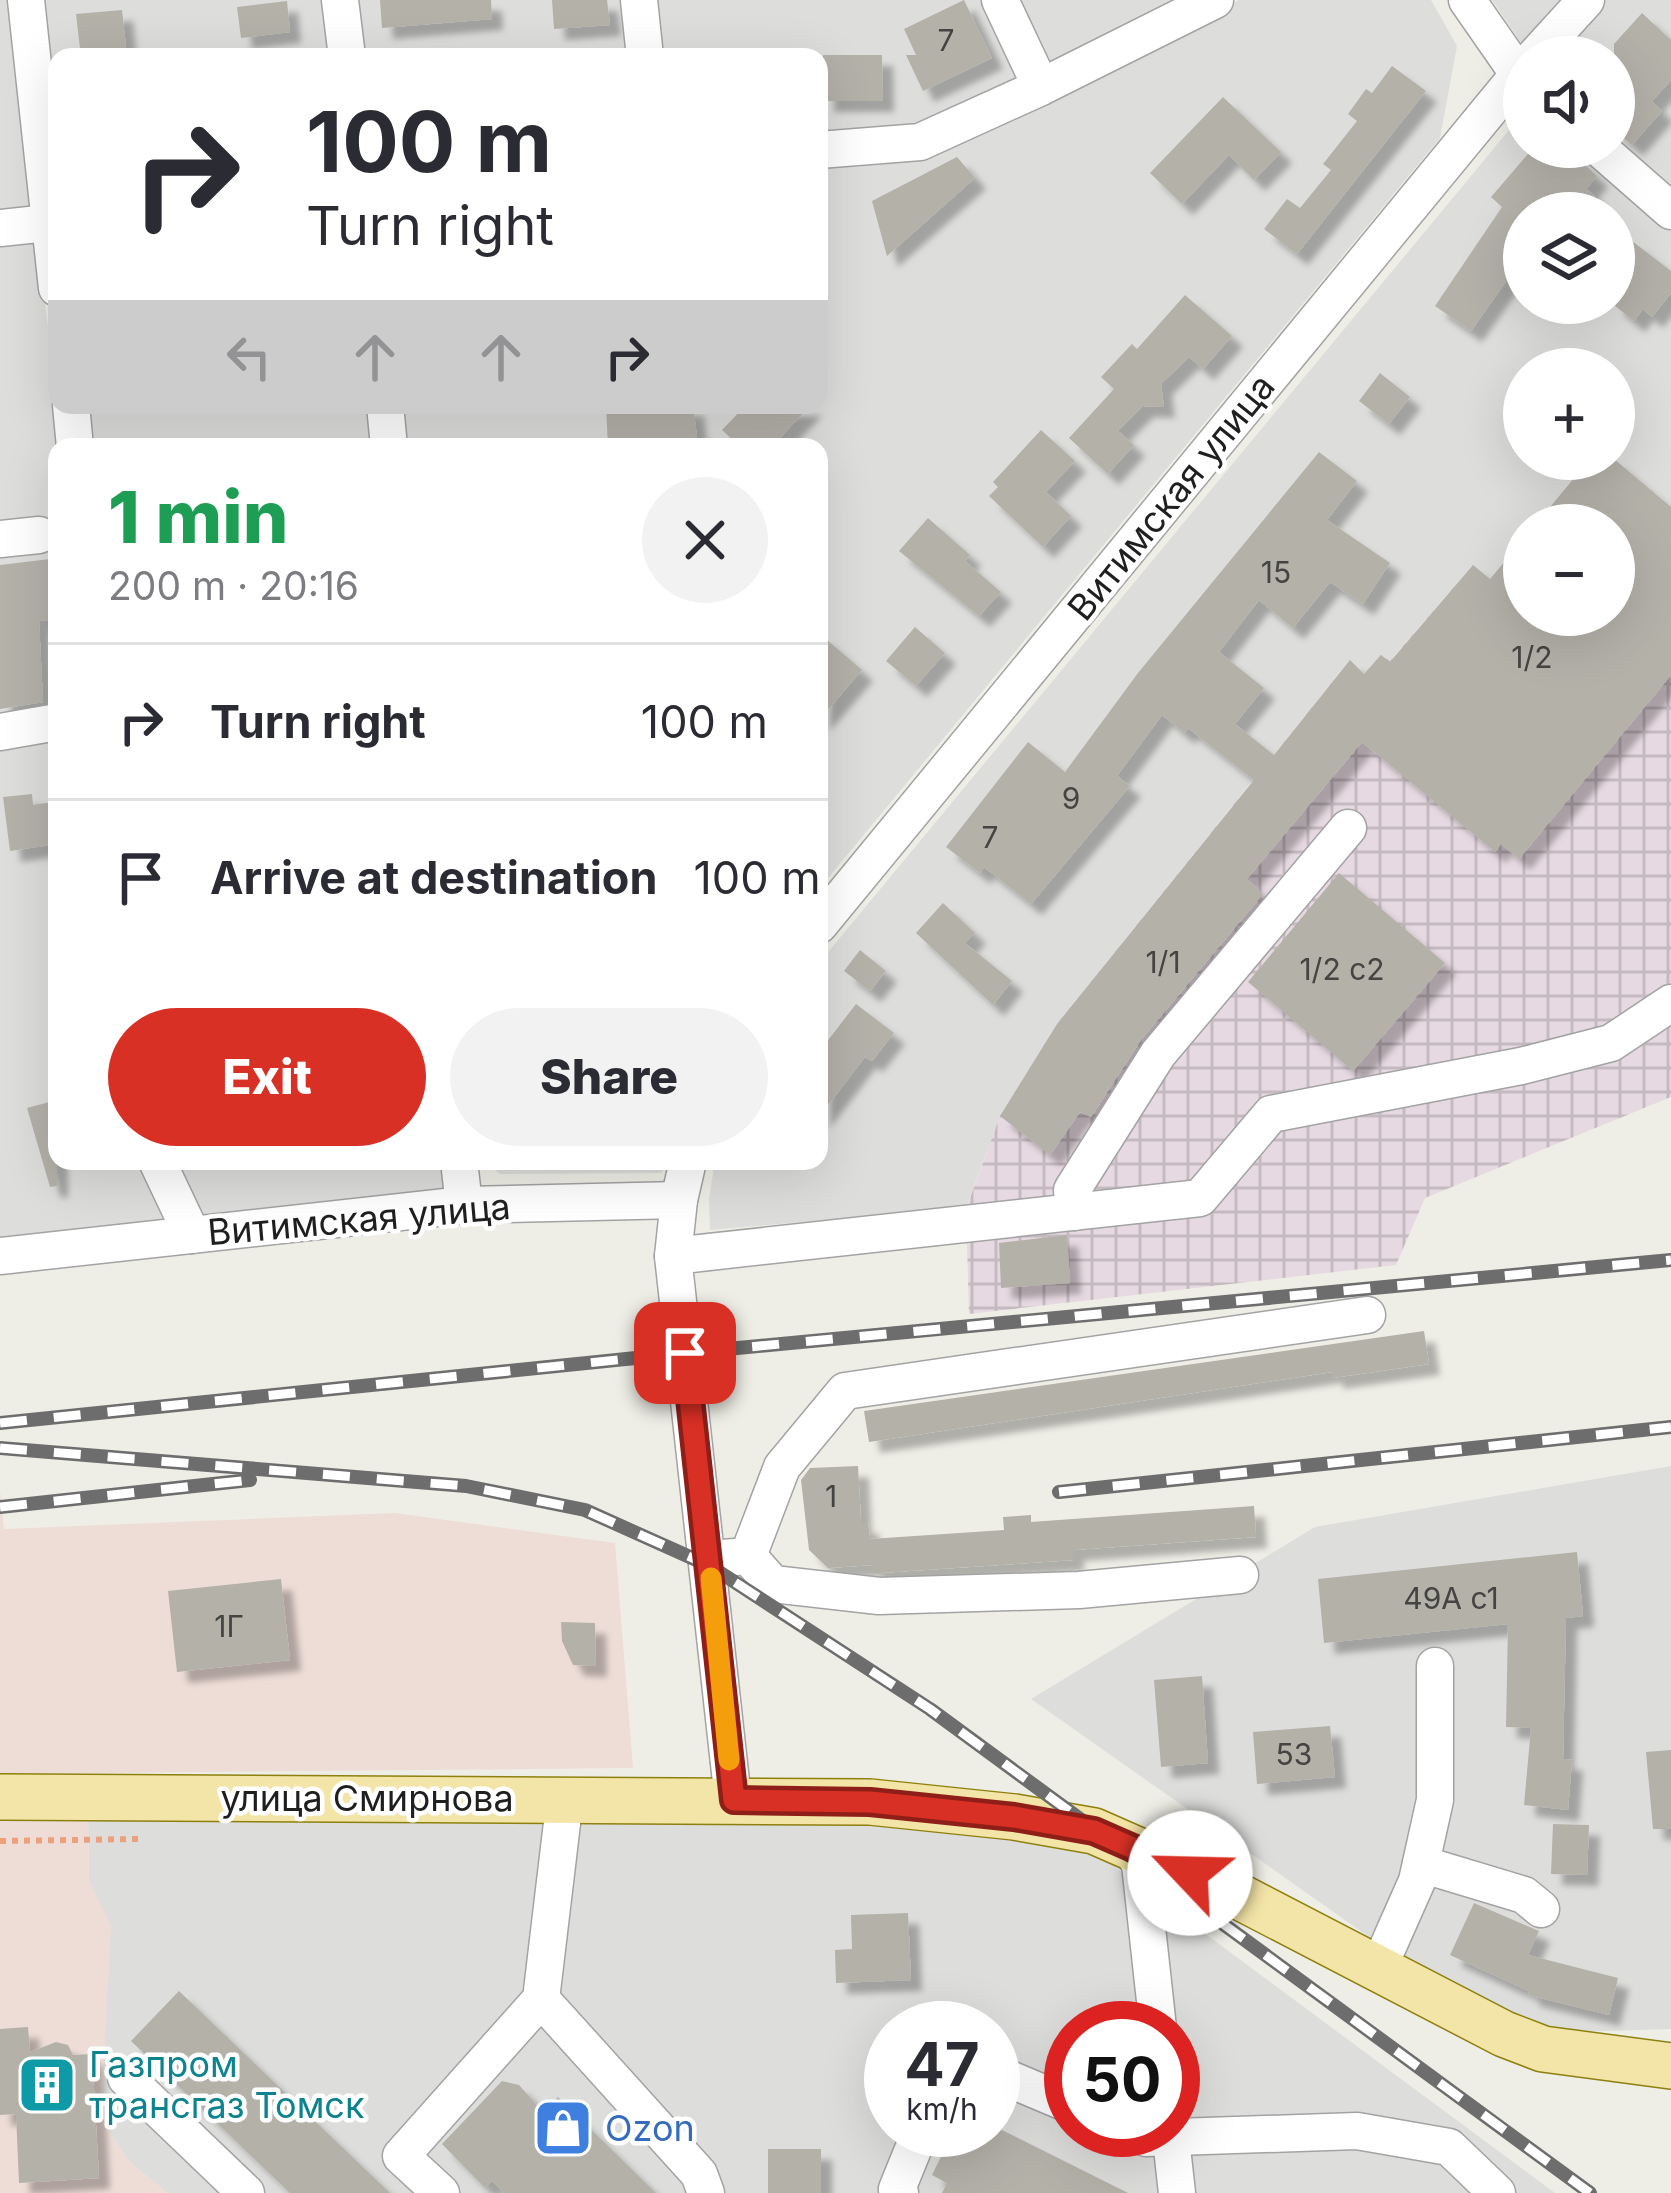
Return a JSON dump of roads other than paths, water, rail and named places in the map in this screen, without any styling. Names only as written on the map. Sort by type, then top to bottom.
[{"type":"main road","name":"улица Смирнова","points":[[0,1797],[870,1802],[1014,1817],[1094,1831],[1130,1846],[1220,1886],[1504,2034],[1543,2049],[1671,2066]]},
{"type":"street","points":[[26,0],[48,181]]},
{"type":"street","points":[[340,0],[346,48]]},
{"type":"street","points":[[639,0],[644,48]]},
{"type":"street","points":[[1000,0],[1041,87]]},
{"type":"street","points":[[828,149],[920,142],[1214,0]]},
{"type":"street","points":[[1467,0],[1503,44]]},
{"type":"street","name":"Витимская улица","points":[[1555,36],[1586,0]]},
{"type":"street","name":"Витимская улица","points":[[828,914],[1503,98]]},
{"type":"street","points":[[1622,168],[1671,211]]},
{"type":"street","points":[[0,228],[48,223]]},
{"type":"street","points":[[0,539],[38,535]]},
{"type":"street","points":[[0,732],[48,724]]},
{"type":"street","points":[[1074,1212],[1072,1190],[1158,1054],[1348,828]]},
{"type":"street","points":[[674,1256],[1200,1198],[1271,1114],[1521,1066],[1611,1042],[1671,1003]]},
{"type":"street","points":[[161,1170],[192,1235]]},
{"type":"street","points":[[460,1170],[464,1205]]},
{"type":"street","points":[[686,1170],[674,1256],[734,1800]]},
{"type":"street","name":"Витимская улица","points":[[0,1256],[464,1205],[679,1200]]},
{"type":"street","points":[[748,1556],[782,1467],[845,1391],[1367,1315]]},
{"type":"street","points":[[709,1559],[748,1556]]},
{"type":"street","points":[[748,1556],[773,1584],[879,1596],[1079,1590],[1240,1575]]},
{"type":"street","points":[[1378,1969],[1421,1864],[1435,1801],[1435,1666]]},
{"type":"street","points":[[429,2189],[401,2156],[542,1999],[565,1798]]},
{"type":"street","points":[[1130,1846],[1140,1864],[1155,2001]]},
{"type":"street","points":[[1421,1864],[1523,1895],[1541,1909]]},
{"type":"street","points":[[542,1999],[699,2174],[706,2193]]},
{"type":"street","points":[[127,2078],[246,2193]]},
{"type":"street","points":[[1200,2133],[1358,2132],[1449,2147],[1497,2193]]},
{"type":"street","points":[[900,2193],[897,2189],[910,2157]]},
{"type":"street","points":[[1173,2157],[1177,2193]]},
{"type":"railway","points":[[0,1423],[1671,1260]]},
{"type":"railway","points":[[1059,1492],[1671,1427]]},
{"type":"railway","points":[[0,1448],[466,1486],[585,1510],[710,1566],[930,1709],[1590,2193]]},
{"type":"railway","points":[[0,1507],[250,1480]]},
{"type":"place","name":"Газпром трансгаз Томск","points":[[47,2085]]},
{"type":"place","name":"Ozon","points":[[563,2128]]}]
